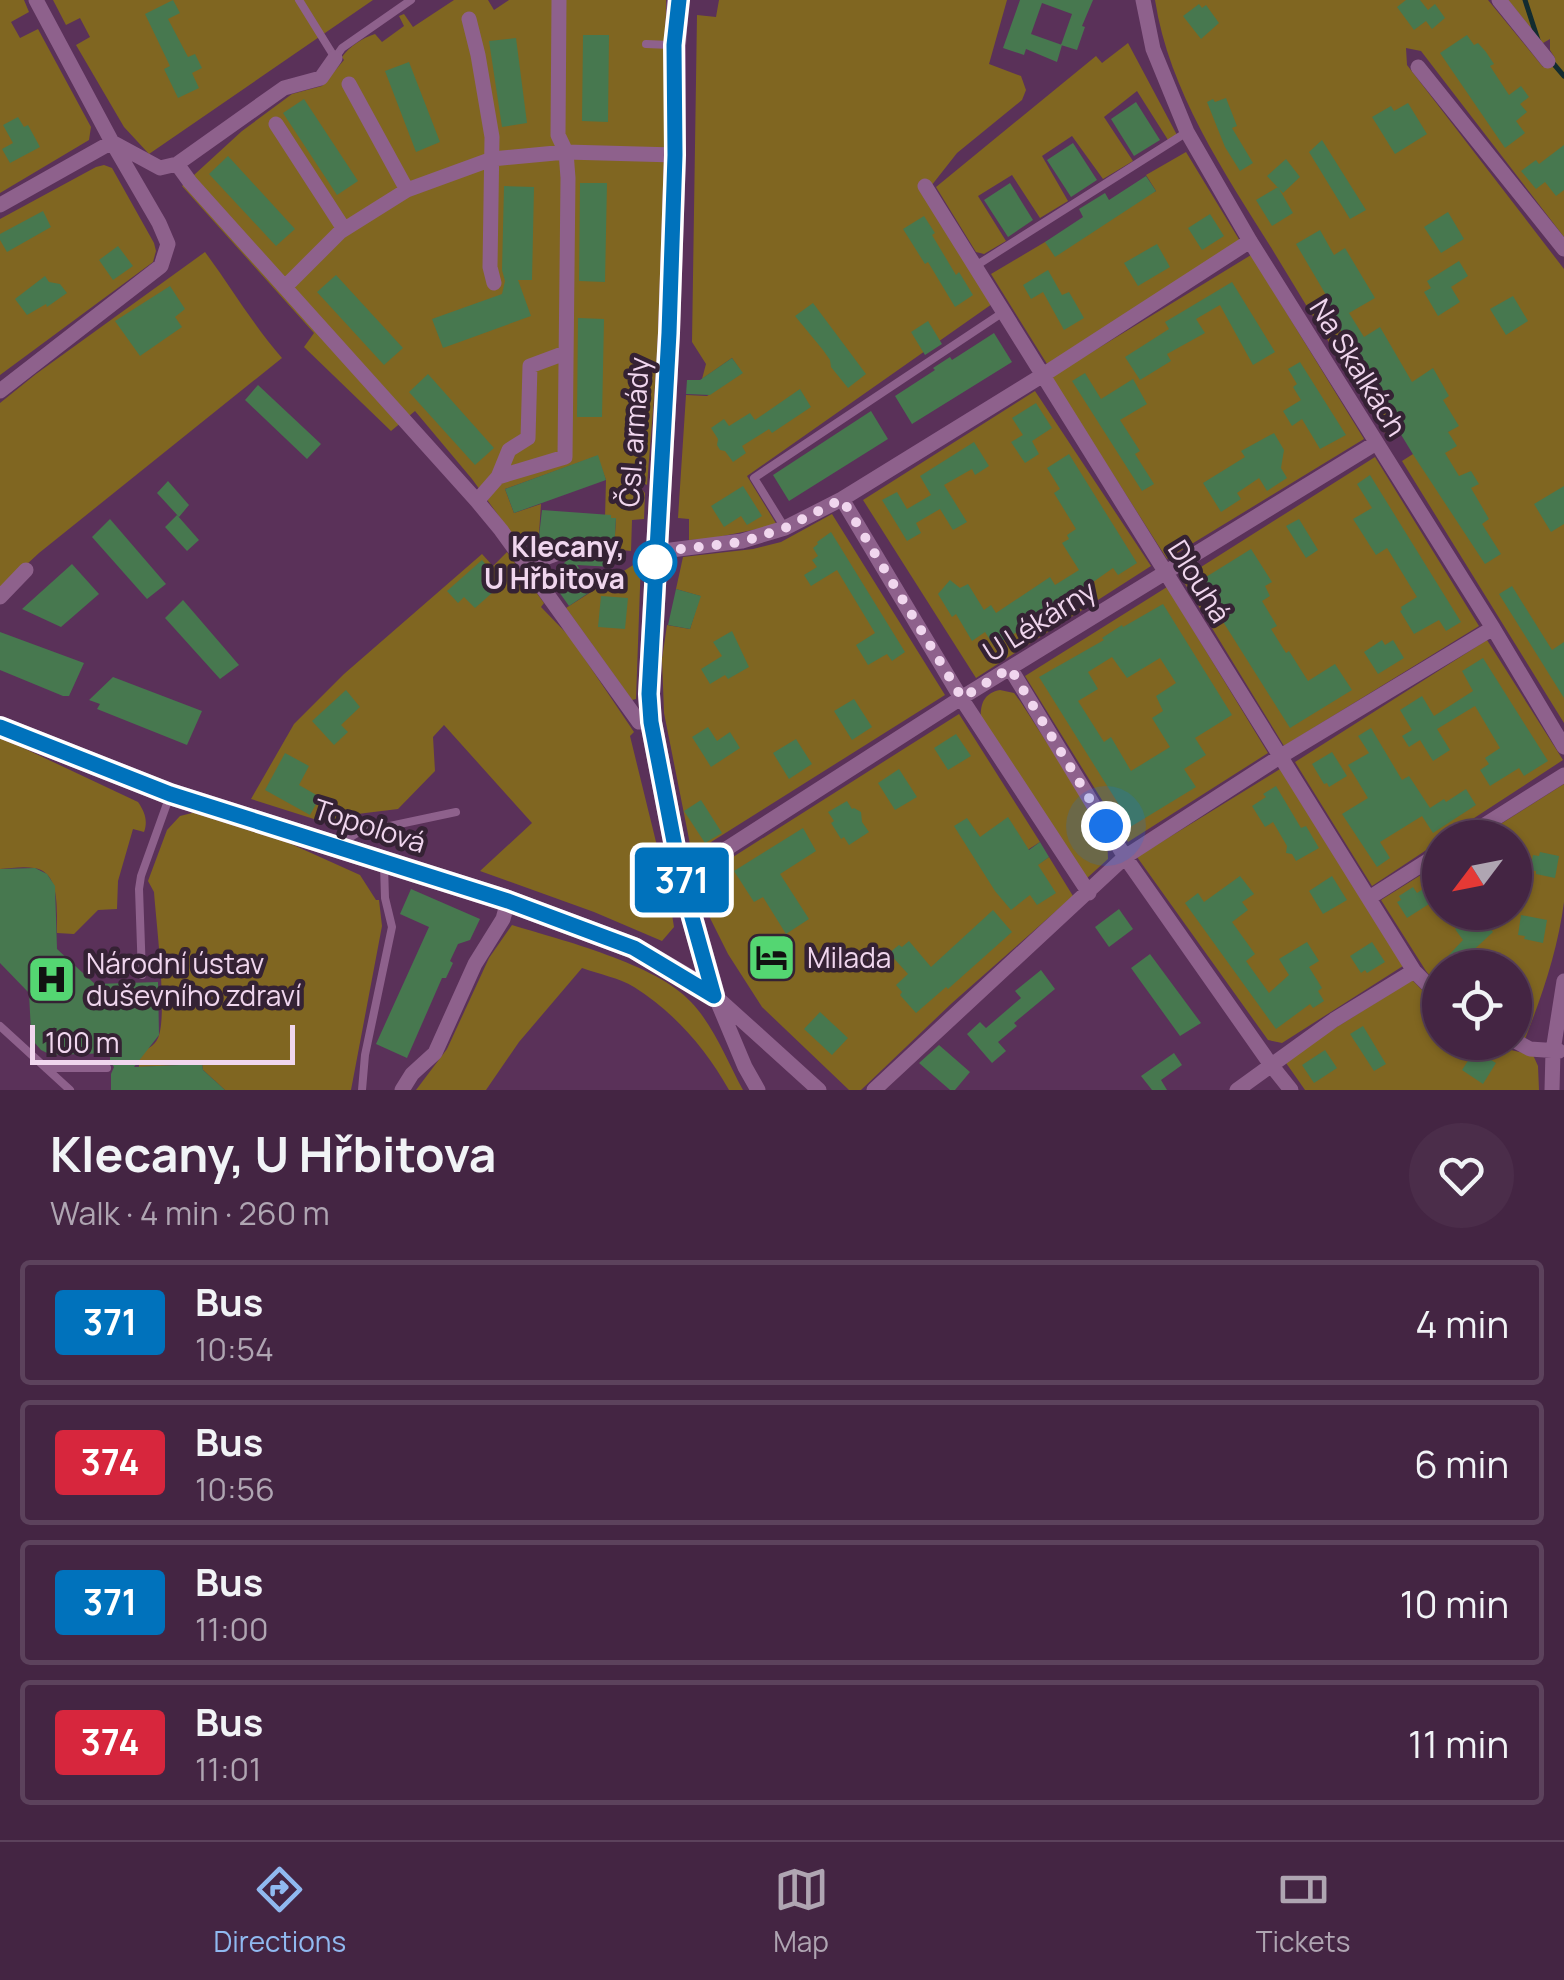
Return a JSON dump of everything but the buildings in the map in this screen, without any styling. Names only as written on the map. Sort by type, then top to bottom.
[{"type":"street","points":[[0,391],[161,266],[168,244],[36,0]]},
{"type":"street","points":[[498,477],[565,457],[568,214],[566,152],[558,135],[559,0]]},
{"type":"street","name":"Čsl. armády","points":[[678,0],[669,333],[655,552],[651,722],[681,878],[714,996],[758,1090]]},
{"type":"street","name":"Na Skalkách","points":[[1143,0],[1153,49],[1187,132],[1250,241],[1564,747]]},
{"type":"street","points":[[1500,0],[1548,61]]},
{"type":"street","points":[[469,19],[492,137],[490,267],[494,283]]},
{"type":"street","points":[[112,142],[160,168],[177,164],[284,88],[321,78],[335,58]]},
{"type":"street","points":[[1418,67],[1564,249]]},
{"type":"street","points":[[349,84],[406,190]]},
{"type":"street","points":[[276,124],[344,230]]},
{"type":"street","points":[[0,204],[112,142]]},
{"type":"street","points":[[284,287],[344,230],[406,190],[492,159],[566,152],[675,155]]},
{"type":"street","points":[[177,164],[477,501],[639,722],[651,722]]},
{"type":"street","name":"Dlouhá","points":[[926,186],[1422,979]]},
{"type":"street","points":[[655,552],[742,542],[785,528],[842,499],[1250,241]]},
{"type":"street","points":[[477,501],[498,477],[510,450],[528,438],[530,366],[565,353]]},
{"type":"street","name":"U Lékárny","points":[[681,878],[962,698],[1376,443]]},
{"type":"street","points":[[842,499],[962,698],[1089,893]]},
{"type":"street","points":[[0,596],[26,570]]},
{"type":"street","points":[[874,1090],[1125,857],[1281,756],[1493,628]]},
{"type":"street","points":[[1010,668],[1125,857],[1292,1090]]},
{"type":"street","name":"Topolová","points":[[0,727],[170,794],[508,901],[634,948],[714,996]]},
{"type":"street","points":[[1492,820],[1564,774]]},
{"type":"street","points":[[1369,898],[1422,864]]},
{"type":"street","points":[[402,1090],[412,1074],[435,1053],[508,901]]},
{"type":"street","points":[[1237,1090],[1334,1020],[1414,971]]},
{"type":"street","points":[[1552,1090],[1564,981]]},
{"type":"street","points":[[714,996],[820,1090]]},
{"type":"street","points":[[1532,1050],[1559,1051]]},
{"type":"lane","points":[[317,0],[302,4],[335,58],[342,48],[412,0]]},
{"type":"lane","points":[[646,44],[674,45]]},
{"type":"lane","points":[[976,265],[1187,132]]},
{"type":"lane","points":[[785,528],[754,478],[1005,311]]},
{"type":"lane","points":[[528,568],[564,554]]},
{"type":"lane","points":[[142,975],[141,876],[170,794]]},
{"type":"lane","points":[[346,848],[348,838],[357,833],[456,812]]},
{"type":"lane","points":[[362,1090],[365,1054],[392,926],[385,898],[384,860]]},
{"type":"lane","points":[[0,1026],[70,1090]]},
{"type":"lane","points":[[46,1068],[107,1068]]},
{"type":"shaded area","points":[[0,0],[24,0],[29,12],[11,22],[20,38],[38,29],[91,127],[89,140],[0,193]]},
{"type":"shaded area","points":[[53,0],[373,0],[149,154],[124,127],[76,45],[90,37],[80,18],[66,25]]},
{"type":"shaded area","points":[[454,0],[488,0],[494,10],[509,0],[666,0],[665,172],[657,360],[647,485],[630,476],[645,493],[644,519],[632,520],[631,551],[614,549],[616,519],[605,518],[606,480],[597,456],[505,489],[514,513],[541,504],[539,534],[517,541],[415,411],[391,431],[304,347],[314,333],[182,186],[242,131],[292,94],[322,86],[357,43],[375,34],[382,42],[404,26],[399,16],[404,14],[413,27]]},
{"type":"shaded area","points":[[719,0],[1007,0],[989,64],[1021,76],[1026,90],[1022,100],[957,153],[924,195],[992,304],[747,476],[777,525],[689,540],[689,519],[678,518],[686,395],[707,396],[742,373],[732,358],[702,379],[706,364],[692,342],[697,15],[716,17]]},
{"type":"shaded area","points":[[1155,0],[1488,0],[1543,67],[1555,58],[1550,39],[1543,43],[1508,0],[1564,0],[1564,237],[1421,51],[1406,48],[1407,65],[1564,269],[1564,723],[1402,461],[1457,426],[1415,421],[1398,432],[1395,427],[1385,433],[1201,130],[1172,66]]},
{"type":"shaded area","points":[[1128,43],[1177,135],[1168,140],[1137,91],[1104,117],[1133,161],[1103,179],[1072,136],[1042,156],[1068,201],[1040,218],[1012,175],[978,196],[1006,241],[984,254],[976,252],[936,187],[1096,56],[1102,63]]},
{"type":"shaded area","points":[[1186,152],[1240,241],[1047,364],[991,274],[1045,242],[1156,191],[1146,175]]},
{"type":"shaded area","points":[[104,165],[112,168],[154,243],[153,262],[0,375],[0,219]]},
{"type":"shaded area","points":[[205,252],[282,358],[39,553],[0,589],[0,403]]},
{"type":"shaded area","points":[[1251,255],[1364,439],[1167,559],[1051,377]]},
{"type":"shaded area","points":[[1035,391],[1151,566],[976,678],[863,500]]},
{"type":"shaded area","points":[[1375,457],[1479,626],[1284,746],[1182,579]]},
{"type":"shaded area","points":[[832,514],[945,695],[692,854],[664,713],[662,659],[667,625],[690,629],[700,596],[676,589],[683,557],[781,542]]},
{"type":"shaded area","points":[[507,552],[544,603],[541,607],[570,637],[634,732],[630,736],[658,850],[649,859],[666,877],[674,927],[662,941],[480,871],[532,823],[444,725],[433,737],[435,771],[398,809],[349,815],[344,811],[336,826],[251,799],[294,724],[344,674],[482,554],[493,566]]},
{"type":"shaded area","points":[[641,560],[636,699],[632,700],[566,608]]},
{"type":"shaded area","points":[[1167,587],[1268,753],[1128,842],[1025,676]]},
{"type":"shaded area","points":[[1487,640],[1563,760],[1471,820],[1422,820],[1422,853],[1372,886],[1295,762]]},
{"type":"shaded area","points":[[1000,690],[1014,693],[1020,701],[1107,836],[1108,859],[1086,879],[981,719],[984,700]]},
{"type":"shaded area","points":[[959,714],[1040,842],[1018,856],[1028,871],[1049,857],[1073,896],[861,1090],[849,1090],[762,1007],[728,954],[703,904],[700,885],[714,869]]},
{"type":"shaded area","points":[[0,737],[138,802],[144,813],[144,832],[133,829],[118,881],[117,909],[98,910],[74,934],[57,933],[56,894],[43,871],[26,867],[0,869]]},
{"type":"shaded area","points":[[1280,769],[1403,966],[1282,1043],[1268,1040],[1137,857]]},
{"type":"shaded area","points":[[1564,784],[1564,902],[1549,972],[1532,1020],[1532,950],[1422,950],[1422,965],[1381,900],[1422,874],[1422,930],[1532,930],[1532,820],[1507,820]]},
{"type":"shaded area","points":[[196,812],[280,839],[360,875],[379,900],[382,926],[351,1090],[225,1090],[203,1070],[202,1064],[139,1067],[139,1052],[158,1038],[162,1010],[154,892],[148,881],[167,830],[180,816]]},
{"type":"shaded area","points":[[512,925],[607,955],[676,988],[707,1022],[743,1090],[729,1090],[688,1033],[649,997],[622,981],[582,968],[519,1042],[486,1090],[416,1090],[447,1049],[489,958]]},
{"type":"shaded area","points":[[1412,980],[1422,990],[1422,1060],[1532,1060],[1533,1055],[1538,1066],[1539,1090],[1305,1090],[1284,1060]]},
{"type":"waterway","points":[[1525,0],[1538,40]]},
{"type":"waterway","points":[[1552,62],[1564,76]]},
{"type":"bus line","name":"371","points":[[0,727],[170,794],[508,901],[634,948],[714,996],[681,878],[649,694],[669,333],[674,45],[679,0]]},
{"type":"place","name":"Klecany, U Hřbitova","points":[[655,562]]},
{"type":"place","name":"Milada","points":[[772,957]]},
{"type":"place","name":"Národní ústav duševního zdraví","points":[[51,979]]},
{"type":"route","points":[[655,562],[655,552],[742,542],[785,528],[842,499],[962,698],[1010,668],[1106,826]]}]
